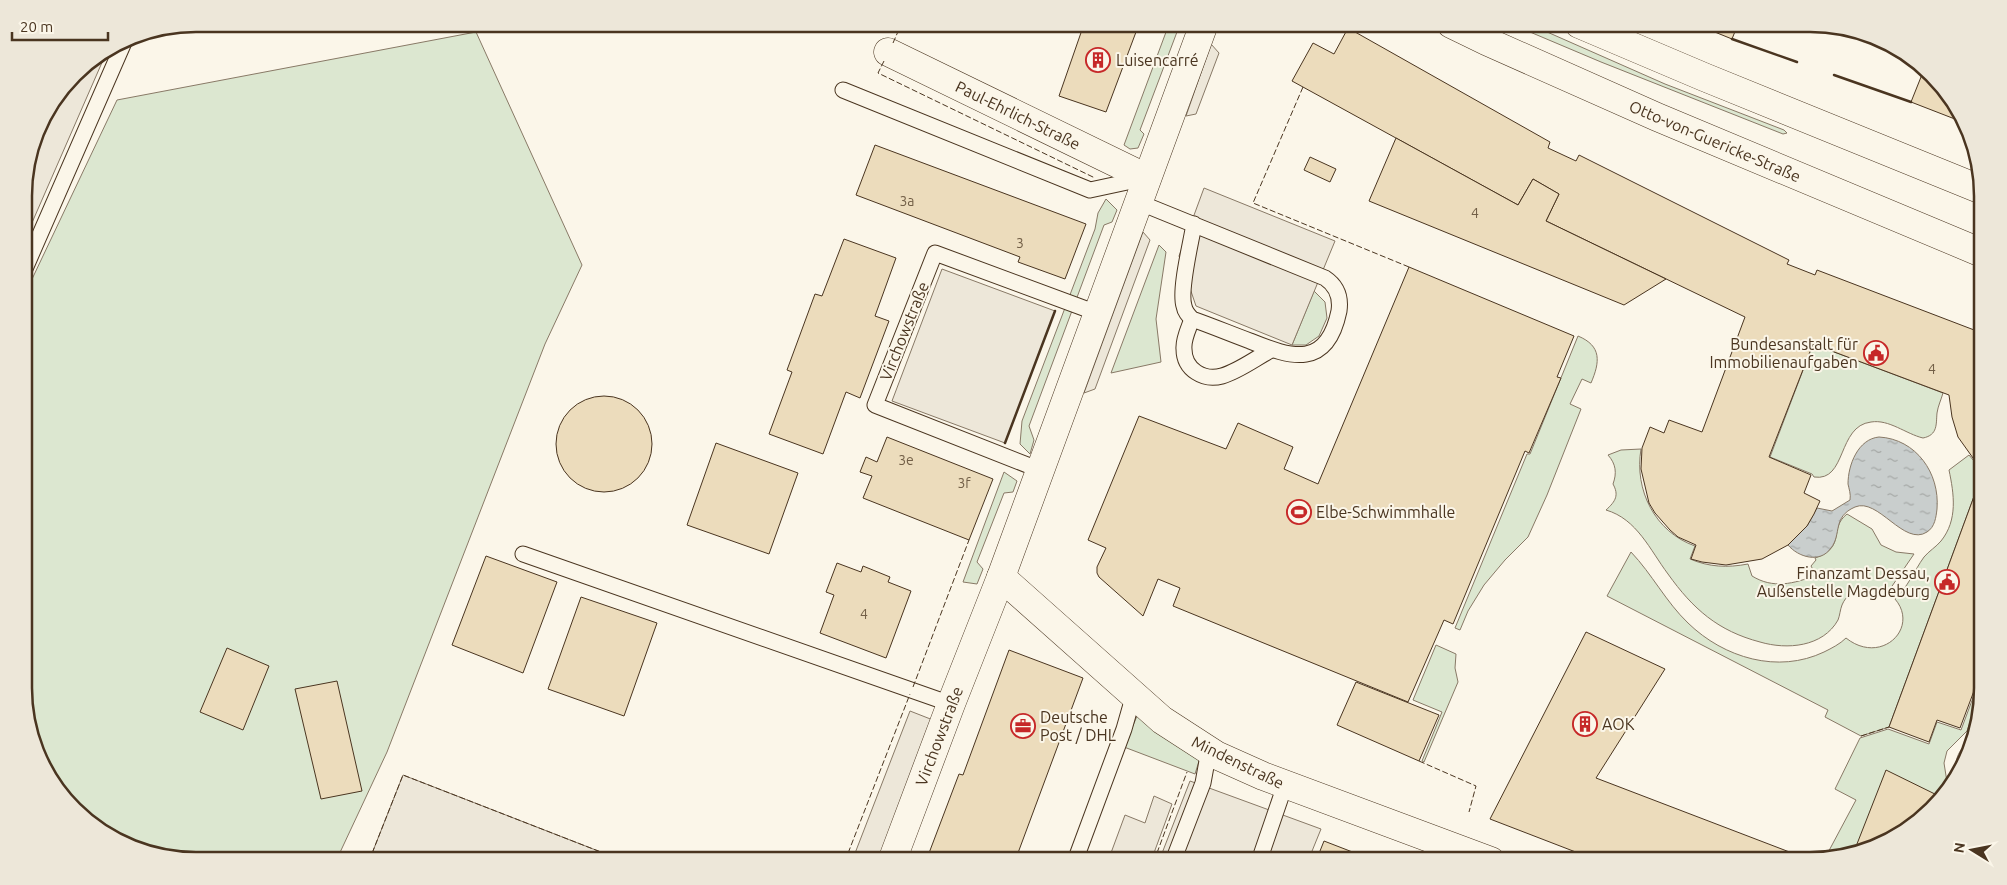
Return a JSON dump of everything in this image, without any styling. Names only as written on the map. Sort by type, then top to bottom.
[{"type":"street","name":"Virchowstraße","points":[[895,852],[1001,577],[1201,32]]},
{"type":"street","name":"Otto-von-Guericke-Straße","points":[[1467,32],[1657,117],[1974,250]]},
{"type":"street","points":[[1599,32],[1974,187]]},
{"type":"street","name":"Paul-Ehrlich-Straße","points":[[888,52],[1143,190]]},
{"type":"street","name":"Mindenstraße","points":[[1001,577],[1172,728],[1239,766],[1438,852]]},
{"type":"lane","points":[[33,251],[120,51]]},
{"type":"lane","points":[[843,90],[1090,190],[1143,190],[1194,224],[1325,278],[1336,288],[1339,296],[1338,312],[1329,336],[1322,346],[1312,353],[1302,356],[1284,354],[1192,319],[1186,311],[1183,302],[1194,224]]},
{"type":"lane","name":"Virchowstraße","points":[[1040,470],[875,405],[935,253],[1097,313]]},
{"type":"lane","points":[[1192,319],[1185,339],[1184,351],[1187,363],[1200,375],[1214,377],[1228,374],[1271,350]]},
{"type":"lane","points":[[522,554],[951,704]]},
{"type":"lane","points":[[1078,852],[1124,729],[1134,694]]},
{"type":"lane","points":[[1177,852],[1203,783],[1209,750]]},
{"type":"lane","points":[[1262,852],[1285,785]]},
{"type":"green space","points":[[476,32],[582,265],[545,344],[387,752],[340,852],[186,852],[165,849],[134,840],[114,831],[97,819],[66,788],[54,770],[38,731],[32,688],[33,277],[117,100]]},
{"type":"green space","points":[[1166,32],[1177,32],[1140,130],[1144,134],[1138,148],[1130,149],[1124,145]]},
{"type":"green space","points":[[1530,32],[1547,32],[1665,84],[1784,130],[1787,133],[1783,134]]},
{"type":"green space","points":[[1106,199],[1117,210],[1112,222],[1104,225],[1029,426],[1034,440],[1030,454],[1020,444],[1022,421],[1095,229],[1098,213]]},
{"type":"green space","points":[[1159,245],[1166,252],[1156,319],[1161,362],[1111,373]]},
{"type":"green space","points":[[1314,291],[1325,302],[1327,318],[1319,336],[1306,345],[1292,345]]},
{"type":"green space","points":[[1578,336],[1586,340],[1595,350],[1597,355],[1596,368],[1591,383],[1582,379],[1570,404],[1581,409],[1547,495],[1528,537],[1484,585],[1468,611],[1460,630],[1455,628],[1527,454],[1530,454]]},
{"type":"green space","points":[[1813,344],[1943,393],[1937,410],[1934,432],[1928,437],[1923,438],[1884,423],[1871,422],[1860,426],[1852,433],[1838,463],[1825,476],[1814,477],[1812,474],[1770,457]]},
{"type":"green space","points":[[1641,449],[1641,479],[1644,494],[1650,508],[1669,531],[1695,546],[1690,559],[1718,566],[1748,564],[1752,576],[1768,583],[1784,584],[1800,581],[1816,575],[1811,566],[1816,560],[1815,558],[1831,549],[1838,526],[1847,514],[1872,529],[1881,545],[1896,552],[1914,554],[1888,592],[1868,589],[1855,591],[1850,594],[1842,605],[1838,620],[1823,636],[1814,641],[1793,646],[1781,646],[1760,642],[1731,632],[1708,617],[1687,598],[1661,565],[1642,536],[1626,520],[1606,510],[1614,501],[1616,495],[1613,484],[1615,469],[1608,455],[1621,450]]},
{"type":"green space","points":[[1969,455],[1974,461],[1974,496],[1889,727],[1861,736],[1825,717],[1828,710],[1607,596],[1631,552],[1688,623],[1702,635],[1735,653],[1752,659],[1788,662],[1806,659],[1824,652],[1846,638],[1859,646],[1872,648],[1883,646],[1893,640],[1900,631],[1903,621],[1902,610],[1895,599],[1924,557],[1941,541],[1950,524],[1953,497],[1949,470]]},
{"type":"green space","points":[[1004,472],[1017,481],[1013,492],[1004,493],[977,562],[983,569],[977,584],[963,582]]},
{"type":"green space","points":[[1436,645],[1456,654],[1455,668],[1458,682],[1424,762],[1422,761],[1442,712],[1413,700]]},
{"type":"green space","points":[[1974,695],[1971,720],[1967,731],[1947,751],[1944,763],[1947,780],[1934,797],[1902,825],[1883,836],[1863,844],[1829,851],[1856,800],[1835,789],[1860,738],[1888,729],[1929,744],[1937,722],[1961,730]]},
{"type":"green space","points":[[1137,716],[1200,758],[1195,774],[1124,747]]},
{"type":"green space","points":[[1964,747],[1956,763],[1958,754]]},
{"type":"shaded area","points":[[1211,44],[1219,53],[1196,114],[1186,116]]},
{"type":"shaded area","points":[[102,62],[33,221],[34,175],[38,154],[49,124],[66,97],[88,73]]},
{"type":"shaded area","points":[[1204,188],[1335,241],[1292,345],[1196,306],[1179,256]]},
{"type":"shaded area","points":[[1143,232],[1150,240],[1095,389],[1084,393]]},
{"type":"shaded area","points":[[942,269],[1055,311],[1005,443],[892,401]]},
{"type":"shaded area","points":[[910,711],[933,720],[883,852],[855,852]]},
{"type":"shaded area","points":[[403,775],[601,852],[373,852]]},
{"type":"shaded area","points":[[1190,781],[1321,829],[1312,852],[1162,852]]},
{"type":"shaded area","points":[[1154,796],[1172,804],[1154,852],[1111,852],[1125,815],[1145,823]]},
{"type":"water","points":[[1879,437],[1892,439],[1904,444],[1923,460],[1930,471],[1937,496],[1935,522],[1932,527],[1927,532],[1918,535],[1909,533],[1873,509],[1864,506],[1855,507],[1843,516],[1838,526],[1834,543],[1826,553],[1821,556],[1809,557],[1797,553],[1788,545],[1807,526],[1817,508],[1832,511],[1850,500],[1848,477],[1852,461],[1865,443]]},
{"type":"building","name":"Luisencarré","points":[[1081,32],[1136,32],[1106,112],[1059,96]]},
{"type":"building","points":[[1346,32],[1355,32],[1550,142],[1548,148],[1576,161],[1579,155],[1789,260],[1787,264],[1815,275],[1817,270],[1974,330],[1974,460],[1958,437],[1952,417],[1949,395],[1813,344],[1769,457],[1811,475],[1804,493],[1820,501],[1814,514],[1807,526],[1788,545],[1762,559],[1726,565],[1691,559],[1696,545],[1678,537],[1670,530],[1649,503],[1641,469],[1642,448],[1650,427],[1664,433],[1669,420],[1702,432],[1745,317],[1546,221],[1559,194],[1533,179],[1518,205],[1292,81],[1313,43],[1334,54]]},
{"type":"building","points":[[1715,32],[1735,32],[1732,39]]},
{"type":"building","points":[[1921,76],[1941,97],[1955,119],[1911,102]]},
{"type":"building","points":[[1396,138],[1518,205],[1533,179],[1559,194],[1546,221],[1666,279],[1624,305],[1369,201]]},
{"type":"building","points":[[875,145],[1086,224],[1065,279],[1018,262],[1020,257],[856,195]]},
{"type":"building","points":[[1310,157],[1336,169],[1330,182],[1304,170]]},
{"type":"building","points":[[844,239],[896,258],[875,316],[889,321],[860,398],[846,392],[823,454],[769,434],[792,372],[787,370],[815,294],[822,296]]},
{"type":"building","name":"Elbe-Schwimmhalle","points":[[1409,267],[1574,336],[1557,377],[1561,378],[1529,453],[1525,451],[1453,624],[1444,620],[1408,702],[1173,606],[1180,588],[1158,579],[1143,616],[1099,577],[1097,567],[1106,548],[1088,540],[1139,416],[1226,449],[1238,423],[1293,447],[1284,469],[1318,484]]},
{"type":"building","points":[[595,396],[613,396],[631,404],[644,417],[652,435],[649,463],[631,484],[613,492],[595,492],[577,484],[564,471],[556,453],[556,435],[564,417],[577,404]]},
{"type":"building","points":[[887,437],[993,479],[969,540],[863,498],[872,476],[860,472],[866,457],[877,462]]},
{"type":"building","points":[[716,443],[798,473],[769,554],[687,525]]},
{"type":"building","points":[[1974,496],[1974,691],[1960,728],[1937,720],[1929,742],[1889,727]]},
{"type":"building","points":[[486,556],[557,582],[523,673],[452,645]]},
{"type":"building","points":[[837,563],[861,572],[863,566],[890,577],[888,582],[911,591],[886,658],[820,633],[834,595],[826,592]]},
{"type":"building","points":[[581,597],[657,623],[624,716],[548,689]]},
{"type":"building","name":"AOK","points":[[1586,632],[1665,669],[1596,778],[1789,852],[1576,852],[1490,819]]},
{"type":"building","points":[[227,648],[269,666],[243,730],[200,712]]},
{"type":"building","name":"Deutsche Post / DHL","points":[[1009,650],[1083,678],[1018,852],[929,852],[959,774],[963,775]]},
{"type":"building","points":[[337,681],[362,791],[321,799],[295,689]]},
{"type":"building","points":[[1356,682],[1439,715],[1419,761],[1337,725]]},
{"type":"building","points":[[1886,770],[1936,795],[1919,812],[1902,825],[1883,836],[1856,846]]},
{"type":"building","points":[[1324,841],[1352,852],[1320,852]]},
{"type":"fence","points":[[893,43],[898,32]]},
{"type":"fence","points":[[884,61],[878,73],[1095,178]]},
{"type":"fence","points":[[1303,87],[1253,203],[1409,267]]},
{"type":"fence","points":[[913,687],[969,540]]},
{"type":"fence","points":[[849,852],[910,694]]},
{"type":"fence","points":[[1861,736],[1889,727]]},
{"type":"fence","points":[[1419,761],[1476,786],[1469,812]]},
{"type":"fence","points":[[1157,852],[1187,772]]},
{"type":"fence","points":[[373,852],[403,775],[601,852]]},
{"type":"wall","points":[[1732,39],[1797,62]]},
{"type":"wall","points":[[1834,75],[1911,102]]},
{"type":"wall","points":[[1005,443],[1055,311]]},
{"type":"place","name":"Luisencarré","points":[[1098,60]]},
{"type":"place","name":"Bundesanstalt für Immobilienaufgaben","points":[[1876,353]]},
{"type":"place","name":"Elbe-Schwimmhalle","points":[[1299,512]]},
{"type":"place","name":"Finanzamt Dessau, Außenstelle Magdeburg","points":[[1947,582]]},
{"type":"place","name":"AOK","points":[[1585,724]]},
{"type":"place","name":"Deutsche Post / DHL","points":[[1023,726]]}]
